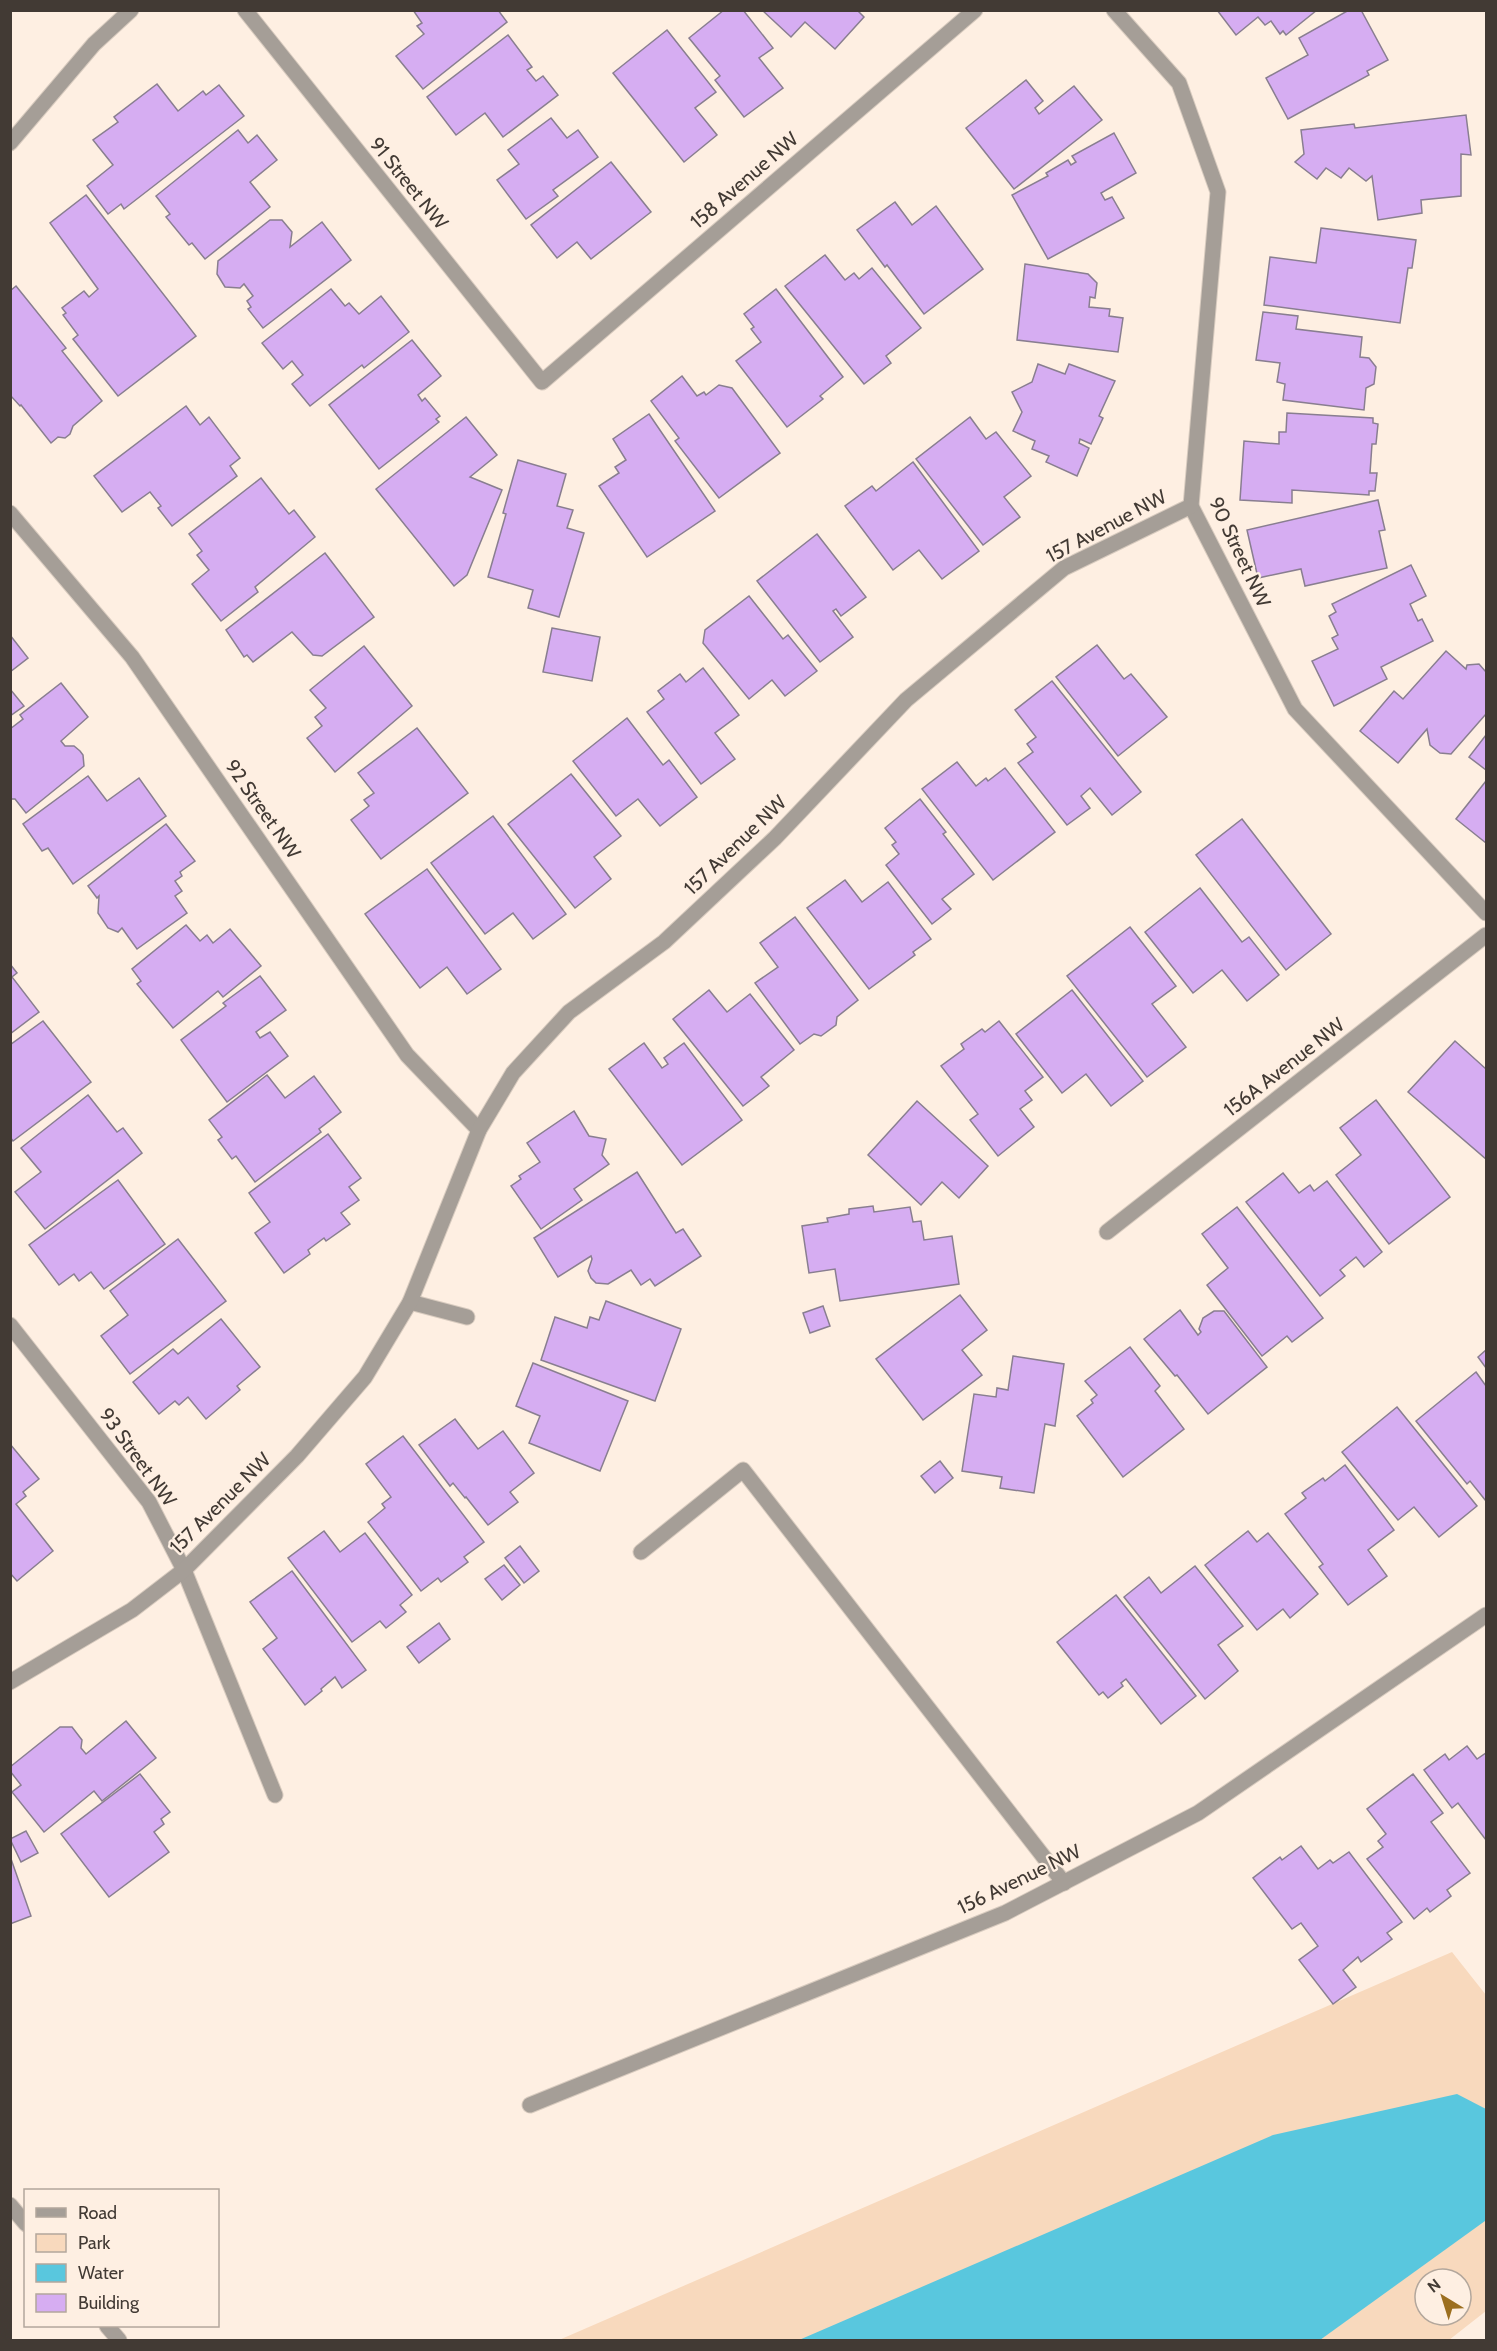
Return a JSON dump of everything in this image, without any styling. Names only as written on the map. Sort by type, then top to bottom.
[{"type":"street","points":[[10,143],[94,44],[131,10]]},
{"type":"street","name":"91 Street NW","points":[[244,10],[542,382]]},
{"type":"street","name":"158 Avenue NW","points":[[542,382],[975,10]]},
{"type":"street","name":"90 Street NW","points":[[1114,10],[1179,83],[1218,192],[1191,506],[1294,709],[1486,913]]},
{"type":"street","name":"157 Avenue NW","points":[[10,1682],[132,1610],[184,1570],[297,1456],[365,1377],[410,1302],[479,1130],[513,1073],[569,1012],[664,942],[775,838],[906,700],[1064,568],[1191,506]]},
{"type":"street","name":"92 Street NW","points":[[10,513],[132,657],[407,1055],[479,1130]]},
{"type":"street","name":"156A Avenue NW","points":[[1107,1232],[1486,935]]},
{"type":"street","points":[[410,1302],[467,1317]]},
{"type":"street","name":"93 Street NW","points":[[10,1325],[149,1502],[184,1570],[275,1795]]},
{"type":"street","points":[[641,1552],[743,1470],[1064,1883]]},
{"type":"street","name":"156 Avenue NW","points":[[530,2105],[1005,1913],[1064,1883],[1198,1813],[1486,1615]]},
{"type":"street","points":[[10,2205],[24,2222]]},
{"type":"street","points":[[109,2327],[119,2340]]},
{"type":"green space","points":[[1452,1952],[1486,1995],[1486,2311],[1473,2321],[1473,2267],[1413,2267],[1413,2327],[1466,2327],[1449,2340],[559,2340]]},
{"type":"water","points":[[1457,2094],[1486,2109],[1485,2221],[1421,2267],[1413,2267],[1413,2273],[1320,2340],[799,2340],[1273,2135]]},
{"type":"building","points":[[413,10],[498,10],[507,22],[423,89],[396,56],[424,34],[417,26],[422,23]]},
{"type":"building","points":[[724,10],[743,10],[773,48],[759,58],[783,88],[744,117],[715,80],[720,76],[689,38]]},
{"type":"building","points":[[762,10],[857,10],[864,17],[835,49],[805,22],[791,37]]},
{"type":"building","points":[[1217,10],[1317,10],[1286,35],[1283,31],[1280,34],[1271,21],[1265,25],[1258,17],[1236,35]]},
{"type":"building","points":[[1349,10],[1361,10],[1388,60],[1367,71],[1369,75],[1288,119],[1266,78],[1308,55],[1299,38]]},
{"type":"building","points":[[667,30],[716,92],[695,108],[717,135],[684,162],[613,73]]},
{"type":"building","points":[[508,35],[532,67],[527,70],[536,81],[543,76],[558,95],[503,137],[485,113],[456,135],[427,97]]},
{"type":"building","points":[[1026,80],[1043,101],[1035,108],[1039,114],[1074,86],[1102,120],[1014,189],[966,128]]},
{"type":"building","points":[[157,84],[178,111],[203,91],[206,95],[219,85],[244,116],[124,209],[121,204],[108,214],[87,186],[113,165],[93,140],[118,122],[114,117]]},
{"type":"building","points":[[1466,115],[1471,155],[1461,154],[1461,196],[1421,200],[1422,213],[1378,220],[1372,176],[1366,181],[1349,168],[1341,178],[1326,168],[1317,179],[1295,162],[1304,154],[1301,130],[1354,124],[1355,128]]},
{"type":"building","points":[[551,118],[567,138],[578,130],[598,157],[553,190],[558,196],[526,219],[497,180],[519,164],[508,150]]},
{"type":"building","points":[[238,130],[248,143],[257,135],[277,160],[250,182],[270,207],[205,259],[192,243],[189,245],[166,217],[170,214],[156,196]]},
{"type":"building","points":[[1114,133],[1136,173],[1101,193],[1105,200],[1112,197],[1124,218],[1048,259],[1012,195],[1048,176],[1046,173],[1068,160],[1071,165],[1076,162],[1072,156]]},
{"type":"building","points":[[611,162],[651,212],[591,259],[577,242],[557,258],[531,225]]},
{"type":"building","points":[[86,195],[196,336],[118,396],[73,339],[78,335],[63,315],[66,313],[62,308],[84,291],[89,297],[98,289],[50,223]]},
{"type":"building","points":[[895,202],[912,225],[936,206],[983,269],[924,314],[857,230]]},
{"type":"building","points":[[270,220],[282,220],[292,232],[290,247],[322,222],[351,260],[263,328],[248,309],[251,307],[247,301],[253,296],[244,284],[240,288],[225,287],[217,274],[218,261]]},
{"type":"building","points":[[1321,228],[1416,240],[1412,268],[1408,268],[1400,323],[1264,305],[1270,257],[1316,263]]},
{"type":"building","points":[[825,255],[845,280],[854,273],[859,279],[872,268],[921,328],[886,356],[891,363],[864,384],[785,286]]},
{"type":"building","points":[[1025,264],[1088,274],[1097,283],[1095,298],[1090,297],[1089,307],[1110,309],[1109,316],[1123,318],[1118,352],[1017,340]]},
{"type":"building","points":[[16,286],[66,348],[62,351],[102,401],[73,426],[70,434],[65,438],[58,437],[51,443],[21,405],[10,395],[10,291]]},
{"type":"building","points":[[331,289],[345,306],[349,303],[359,314],[381,296],[409,332],[364,368],[362,365],[310,406],[292,384],[303,375],[292,361],[283,369],[262,343]]},
{"type":"building","points":[[776,289],[843,377],[820,396],[823,399],[787,427],[736,361],[761,342],[751,329],[754,327],[744,314]]},
{"type":"building","points":[[1263,312],[1298,316],[1296,329],[1362,337],[1360,357],[1369,358],[1376,367],[1374,384],[1366,388],[1364,410],[1283,400],[1285,384],[1277,382],[1280,363],[1256,360]]},
{"type":"building","points":[[412,340],[441,376],[418,395],[422,401],[425,398],[440,416],[436,419],[439,422],[379,469],[329,405]]},
{"type":"building","points":[[1038,364],[1065,374],[1069,364],[1115,381],[1099,416],[1103,418],[1091,444],[1080,439],[1079,443],[1089,448],[1077,476],[1046,462],[1049,456],[1032,449],[1035,441],[1013,431],[1022,412],[1012,392],[1032,382]]},
{"type":"building","points":[[682,376],[697,396],[704,392],[706,395],[719,385],[732,388],[780,453],[719,498],[675,441],[679,438],[651,401]]},
{"type":"building","points":[[186,406],[200,425],[209,417],[240,458],[230,466],[237,476],[172,526],[158,508],[161,506],[150,492],[122,512],[94,476]]},
{"type":"building","points":[[1287,413],[1373,418],[1373,423],[1378,424],[1376,444],[1372,444],[1370,473],[1377,473],[1375,491],[1369,491],[1369,495],[1292,490],[1292,503],[1240,500],[1244,441],[1279,444],[1279,432],[1286,432]]},
{"type":"building","points":[[649,414],[715,511],[647,557],[599,486],[619,473],[615,467],[626,460],[613,439]]},
{"type":"building","points":[[466,417],[497,455],[470,477],[502,490],[467,575],[454,586],[376,489]]},
{"type":"building","points":[[970,417],[986,439],[996,432],[1031,476],[1004,497],[1020,517],[983,545],[916,459]]},
{"type":"building","points":[[518,460],[566,474],[557,506],[573,510],[567,528],[584,533],[559,617],[528,608],[533,590],[488,577]]},
{"type":"building","points":[[913,462],[979,551],[942,579],[919,550],[893,570],[845,506],[872,486],[876,491]]},
{"type":"building","points":[[261,478],[289,514],[294,510],[315,537],[255,587],[258,592],[221,621],[192,584],[209,570],[197,555],[202,551],[189,534]]},
{"type":"building","points":[[1378,500],[1385,530],[1379,531],[1387,568],[1305,586],[1301,569],[1258,578],[1247,530]]},
{"type":"building","points":[[817,534],[866,597],[841,616],[836,609],[833,611],[853,637],[820,662],[757,581]]},
{"type":"building","points":[[325,553],[374,617],[322,656],[313,655],[292,632],[253,662],[247,655],[244,657],[226,630]]},
{"type":"building","points":[[1411,565],[1426,596],[1410,604],[1418,621],[1422,619],[1433,641],[1381,667],[1387,679],[1334,706],[1312,661],[1338,649],[1332,638],[1338,635],[1329,616],[1336,612],[1332,604]]},
{"type":"building","points":[[749,596],[783,639],[788,635],[817,671],[785,696],[772,680],[749,699],[703,643],[705,630]]},
{"type":"building","points":[[552,628],[600,637],[592,681],[543,672]]},
{"type":"building","points":[[10,635],[28,658],[10,672]]},
{"type":"building","points":[[1097,645],[1124,679],[1131,674],[1167,717],[1118,756],[1056,677]]},
{"type":"building","points":[[364,646],[412,706],[335,772],[307,738],[322,726],[315,717],[326,708],[310,690]]},
{"type":"building","points":[[1446,651],[1466,669],[1467,665],[1479,664],[1486,672],[1486,714],[1451,754],[1440,753],[1430,745],[1427,729],[1398,763],[1360,731],[1394,691],[1403,699]]},
{"type":"building","points":[[703,668],[739,715],[715,733],[735,759],[701,784],[647,712],[664,699],[658,691],[680,674],[686,682]]},
{"type":"building","points":[[1052,681],[1141,792],[1112,815],[1090,788],[1081,796],[1090,808],[1067,825],[1018,763],[1033,752],[1027,744],[1036,737],[1015,710]]},
{"type":"building","points":[[61,683],[88,717],[61,741],[65,746],[74,746],[80,751],[83,755],[84,766],[26,813],[15,799],[10,799],[10,729],[23,719],[20,715]]},
{"type":"building","points":[[10,689],[24,706],[10,716]]},
{"type":"building","points":[[627,718],[663,765],[669,760],[697,797],[660,826],[638,799],[616,816],[573,761]]},
{"type":"building","points":[[417,728],[468,793],[381,859],[351,820],[369,806],[364,800],[374,793],[358,773]]},
{"type":"building","points":[[1486,735],[1486,770],[1469,757]]},
{"type":"building","points":[[957,762],[976,786],[986,778],[988,781],[1005,768],[1055,832],[993,880],[922,789]]},
{"type":"building","points":[[571,774],[621,836],[594,857],[611,879],[575,908],[508,824]]},
{"type":"building","points":[[88,776],[107,801],[139,778],[166,816],[73,884],[48,848],[42,851],[23,824]]},
{"type":"building","points":[[1486,781],[1486,843],[1456,819]]},
{"type":"building","points":[[920,799],[946,832],[943,834],[974,874],[942,899],[951,909],[932,924],[886,865],[899,854],[892,845],[896,842],[885,828]]},
{"type":"building","points":[[493,816],[566,914],[533,939],[513,913],[485,934],[431,863]]},
{"type":"building","points":[[1242,819],[1331,934],[1286,970],[1196,855]]},
{"type":"building","points":[[166,824],[195,861],[180,872],[182,876],[175,881],[182,891],[175,896],[187,913],[137,949],[122,928],[118,932],[108,928],[98,913],[99,896],[97,898],[88,886]]},
{"type":"building","points":[[427,869],[501,969],[467,994],[447,967],[420,988],[365,914]]},
{"type":"building","points":[[845,880],[862,902],[888,882],[931,939],[913,952],[915,955],[869,989],[807,908]]},
{"type":"building","points":[[1200,888],[1242,942],[1249,937],[1279,975],[1247,1001],[1222,970],[1193,993],[1145,932]]},
{"type":"building","points":[[795,917],[858,1000],[837,1017],[836,1025],[821,1036],[814,1034],[800,1044],[755,983],[778,967],[760,943]]},
{"type":"building","points":[[186,925],[200,941],[207,935],[213,943],[230,929],[261,966],[223,997],[218,991],[173,1028],[137,984],[141,981],[132,969]]},
{"type":"building","points":[[1130,927],[1176,986],[1152,1004],[1186,1047],[1147,1077],[1067,976]]},
{"type":"building","points":[[10,964],[17,973],[12,977],[39,1012],[10,1034]]},
{"type":"building","points":[[260,976],[286,1010],[256,1032],[260,1038],[270,1032],[288,1056],[227,1102],[181,1040],[226,1006],[223,1003]]},
{"type":"building","points":[[709,990],[727,1012],[750,994],[794,1050],[761,1077],[769,1086],[743,1106],[673,1019]]},
{"type":"building","points":[[1072,990],[1143,1081],[1111,1106],[1086,1074],[1062,1093],[1016,1034]]},
{"type":"building","points":[[43,1021],[91,1082],[13,1141],[10,1137],[10,1045]]},
{"type":"building","points":[[999,1021],[1043,1077],[1025,1091],[1032,1100],[1020,1109],[1034,1127],[998,1156],[970,1120],[978,1114],[941,1066],[964,1049],[961,1044],[982,1029],[985,1032]]},
{"type":"building","points":[[1455,1041],[1486,1069],[1486,1159],[1408,1092]]},
{"type":"building","points":[[644,1043],[662,1068],[668,1064],[664,1058],[684,1043],[742,1120],[682,1165],[609,1069]]},
{"type":"building","points":[[267,1075],[285,1098],[314,1076],[341,1112],[319,1129],[321,1132],[255,1182],[236,1156],[232,1159],[218,1140],[222,1137],[209,1120]]},
{"type":"building","points":[[88,1095],[117,1132],[123,1128],[142,1153],[45,1229],[15,1192],[41,1172],[21,1148]]},
{"type":"building","points":[[1376,1100],[1450,1197],[1389,1244],[1336,1175],[1361,1155],[1340,1128]]},
{"type":"building","points":[[917,1101],[988,1166],[959,1198],[942,1182],[921,1205],[868,1155]]},
{"type":"building","points":[[574,1111],[589,1136],[606,1139],[602,1155],[609,1164],[574,1189],[582,1200],[541,1229],[511,1186],[521,1179],[519,1176],[540,1162],[527,1143]]},
{"type":"building","points":[[328,1134],[361,1178],[349,1187],[359,1200],[341,1213],[350,1224],[326,1241],[324,1238],[308,1250],[310,1254],[284,1273],[255,1233],[270,1222],[249,1193]]},
{"type":"building","points":[[637,1172],[676,1233],[683,1229],[701,1256],[655,1286],[650,1279],[641,1285],[631,1270],[608,1284],[596,1283],[588,1271],[591,1256],[558,1277],[534,1238]]},
{"type":"building","points":[[1283,1173],[1299,1193],[1310,1185],[1314,1191],[1327,1181],[1382,1252],[1364,1267],[1356,1257],[1340,1270],[1345,1276],[1320,1296],[1246,1202]]},
{"type":"building","points":[[118,1180],[165,1244],[104,1289],[91,1272],[79,1281],[74,1274],[59,1285],[29,1245]]},
{"type":"building","points":[[873,1206],[874,1212],[910,1207],[913,1222],[921,1221],[924,1240],[952,1236],[959,1284],[840,1301],[835,1269],[809,1273],[802,1226],[828,1222],[827,1218],[849,1214],[849,1209]]},
{"type":"building","points":[[1237,1207],[1323,1318],[1292,1342],[1287,1336],[1262,1356],[1207,1285],[1228,1268],[1202,1234]]},
{"type":"building","points":[[178,1239],[226,1301],[130,1374],[101,1336],[128,1315],[110,1291]]},
{"type":"building","points":[[960,1295],[987,1330],[962,1350],[982,1375],[923,1420],[876,1359]]},
{"type":"building","points":[[606,1301],[681,1329],[655,1401],[541,1360],[555,1317],[587,1328],[590,1317],[599,1320]]},
{"type":"building","points":[[823,1306],[830,1326],[810,1333],[803,1313]]},
{"type":"building","points":[[1180,1310],[1198,1335],[1201,1332],[1199,1329],[1203,1318],[1214,1311],[1224,1311],[1267,1367],[1208,1414],[1144,1339]]},
{"type":"building","points":[[221,1319],[260,1367],[237,1386],[240,1390],[206,1419],[188,1397],[179,1405],[175,1401],[159,1414],[133,1382],[173,1349],[178,1354]]},
{"type":"building","points":[[1130,1347],[1160,1386],[1155,1391],[1184,1429],[1123,1477],[1077,1416],[1093,1403],[1091,1400],[1097,1395],[1085,1381]]},
{"type":"building","points":[[1486,1350],[1486,1368],[1478,1357]]},
{"type":"building","points":[[1013,1356],[1064,1364],[1055,1426],[1045,1424],[1034,1493],[1000,1488],[1002,1477],[962,1471],[974,1394],[996,1397],[997,1388],[1008,1390]]},
{"type":"building","points":[[533,1363],[628,1401],[600,1471],[529,1443],[540,1416],[516,1406]]},
{"type":"building","points":[[1476,1372],[1486,1386],[1486,1501],[1470,1481],[1467,1484],[1416,1421]]},
{"type":"building","points":[[1397,1407],[1477,1506],[1439,1537],[1414,1507],[1398,1520],[1342,1452]]},
{"type":"building","points":[[455,1419],[478,1449],[503,1431],[534,1473],[510,1492],[518,1502],[488,1525],[453,1483],[450,1486],[419,1445]]},
{"type":"building","points":[[403,1436],[484,1542],[464,1557],[468,1562],[441,1582],[438,1578],[421,1591],[368,1522],[385,1508],[382,1504],[391,1497],[366,1464]]},
{"type":"building","points":[[10,1444],[39,1479],[23,1492],[26,1496],[16,1504],[53,1551],[17,1581],[10,1573]]},
{"type":"building","points":[[940,1461],[953,1478],[935,1493],[921,1476]]},
{"type":"building","points":[[1345,1465],[1394,1530],[1368,1550],[1387,1576],[1348,1605],[1319,1567],[1323,1564],[1285,1514],[1306,1498],[1302,1493],[1323,1478],[1325,1481]]},
{"type":"building","points":[[324,1531],[340,1552],[365,1533],[412,1595],[400,1605],[406,1612],[386,1628],[380,1621],[352,1642],[288,1558]]},
{"type":"building","points":[[1248,1531],[1257,1542],[1268,1533],[1318,1594],[1290,1618],[1283,1609],[1257,1630],[1205,1565]]},
{"type":"building","points":[[520,1546],[539,1571],[524,1583],[505,1558]]},
{"type":"building","points":[[504,1565],[520,1585],[502,1600],[485,1579]]},
{"type":"building","points":[[1195,1566],[1243,1626],[1218,1645],[1238,1671],[1205,1699],[1124,1597],[1149,1577],[1161,1593]]},
{"type":"building","points":[[292,1571],[366,1670],[342,1688],[335,1677],[305,1705],[263,1649],[277,1638],[250,1602]]},
{"type":"building","points":[[1116,1595],[1196,1696],[1161,1724],[1126,1679],[1121,1683],[1123,1686],[1108,1698],[1103,1692],[1099,1695],[1057,1642]]},
{"type":"building","points":[[439,1623],[450,1639],[419,1663],[407,1647]]},
{"type":"building","points":[[126,1721],[156,1758],[102,1801],[94,1791],[44,1832],[12,1792],[21,1785],[10,1771],[10,1767],[60,1727],[72,1727],[82,1740],[81,1748],[86,1754]]},
{"type":"building","points":[[1467,1746],[1477,1759],[1486,1753],[1486,1840],[1458,1803],[1452,1808],[1424,1770],[1445,1754],[1449,1760]]},
{"type":"building","points":[[140,1774],[170,1812],[161,1819],[164,1824],[154,1832],[169,1852],[109,1897],[61,1834]]},
{"type":"building","points":[[1413,1774],[1443,1813],[1431,1822],[1470,1873],[1447,1890],[1451,1896],[1430,1912],[1427,1908],[1414,1919],[1367,1859],[1383,1847],[1378,1841],[1386,1834],[1367,1809]]},
{"type":"building","points":[[26,1831],[38,1853],[21,1862],[10,1839]]},
{"type":"building","points":[[1301,1846],[1318,1869],[1330,1860],[1333,1863],[1349,1852],[1402,1922],[1387,1933],[1392,1939],[1361,1962],[1358,1957],[1343,1970],[1356,1987],[1333,2004],[1299,1960],[1318,1946],[1301,1923],[1292,1929],[1253,1878],[1280,1857],[1282,1860]]},
{"type":"building","points":[[10,1856],[31,1916],[10,1924]]}]
